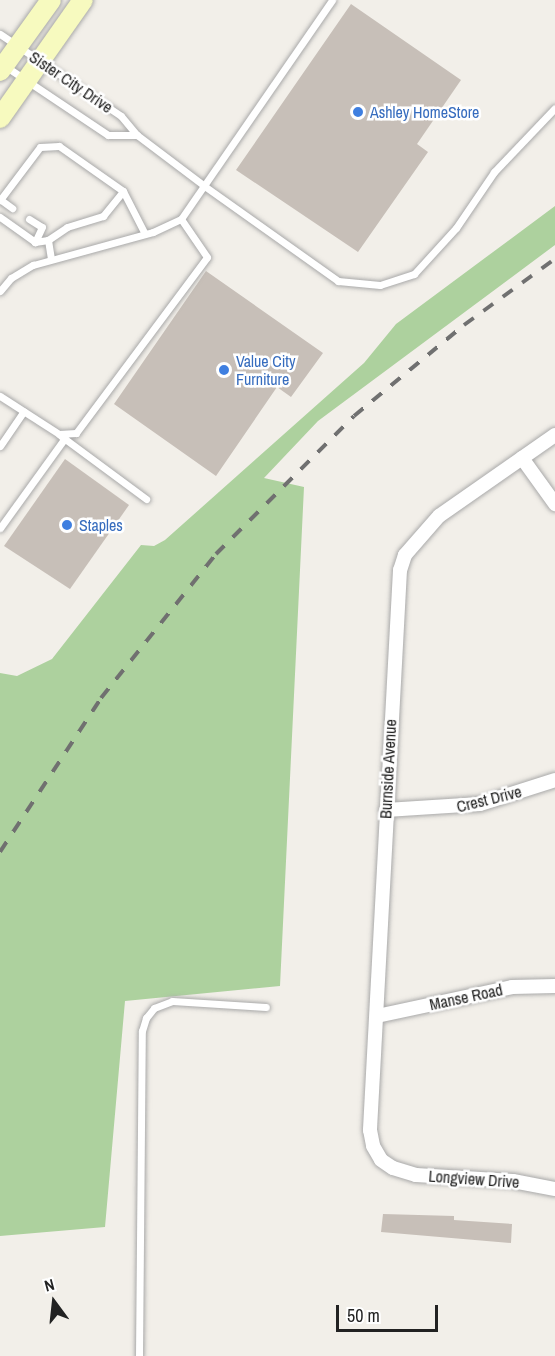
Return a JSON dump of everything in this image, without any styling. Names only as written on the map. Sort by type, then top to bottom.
[{"type":"main road","points":[[1,67],[51,0]]},
{"type":"main road","points":[[0,118],[83,0]]},
{"type":"street","name":"Burnside Avenue","points":[[393,1168],[377,1153],[370,1130],[397,593],[405,555],[439,516],[555,435]]},
{"type":"street","points":[[522,458],[555,504]]},
{"type":"street","name":"Crest Drive","points":[[386,810],[480,804],[555,780]]},
{"type":"street","name":"Manse Road","points":[[377,1016],[512,987],[555,986]]},
{"type":"street","name":"Longview Drive","points":[[393,1168],[416,1174],[513,1181],[555,1189]]},
{"type":"lane","points":[[0,291],[21,270],[146,234],[181,219],[332,0]]},
{"type":"lane","name":"Sister City Drive","points":[[0,34],[121,117],[137,135],[203,185],[338,281],[380,285],[414,274],[456,228],[494,172],[555,108]]},
{"type":"lane","name":"Sister City Drive","points":[[1,67],[108,135],[137,135]]},
{"type":"lane","points":[[12,208],[0,200],[40,147],[59,146],[123,191],[146,234]]},
{"type":"lane","points":[[0,217],[34,242],[48,240],[68,227],[103,216],[123,191]]},
{"type":"lane","points":[[29,219],[42,227],[34,242]]},
{"type":"lane","points":[[0,528],[62,436],[76,433],[83,425],[207,257],[181,219]]},
{"type":"lane","points":[[48,240],[51,260]]},
{"type":"lane","points":[[0,396],[62,436],[146,499]]},
{"type":"lane","points":[[0,446],[24,411]]},
{"type":"lane","points":[[139,1356],[142,1031],[146,1018],[154,1008],[172,1001],[266,1007]]},
{"type":"green space","points":[[555,206],[555,245],[318,421],[264,478],[304,487],[280,986],[125,1001],[105,1227],[0,1236],[0,673],[17,676],[52,659],[141,545],[154,546],[165,540],[364,363],[396,324]]},
{"type":"building","name":"Ashley HomeStore","points":[[351,4],[461,80],[417,144],[428,152],[358,252],[236,170]]},
{"type":"building","name":"Value City Furniture","points":[[206,271],[323,353],[291,397],[277,387],[216,476],[114,404]]},
{"type":"building","name":"Staples","points":[[65,459],[129,505],[70,589],[4,546]]},
{"type":"building","points":[[383,1214],[454,1216],[454,1220],[512,1224],[511,1243],[381,1232]]},
{"type":"railway","points":[[0,852],[101,698],[216,554],[354,416],[464,325],[555,259]]},
{"type":"place","name":"Ashley HomeStore","points":[[358,112]]},
{"type":"place","name":"Value City Furniture","points":[[224,370]]},
{"type":"place","name":"Staples","points":[[67,525]]}]
